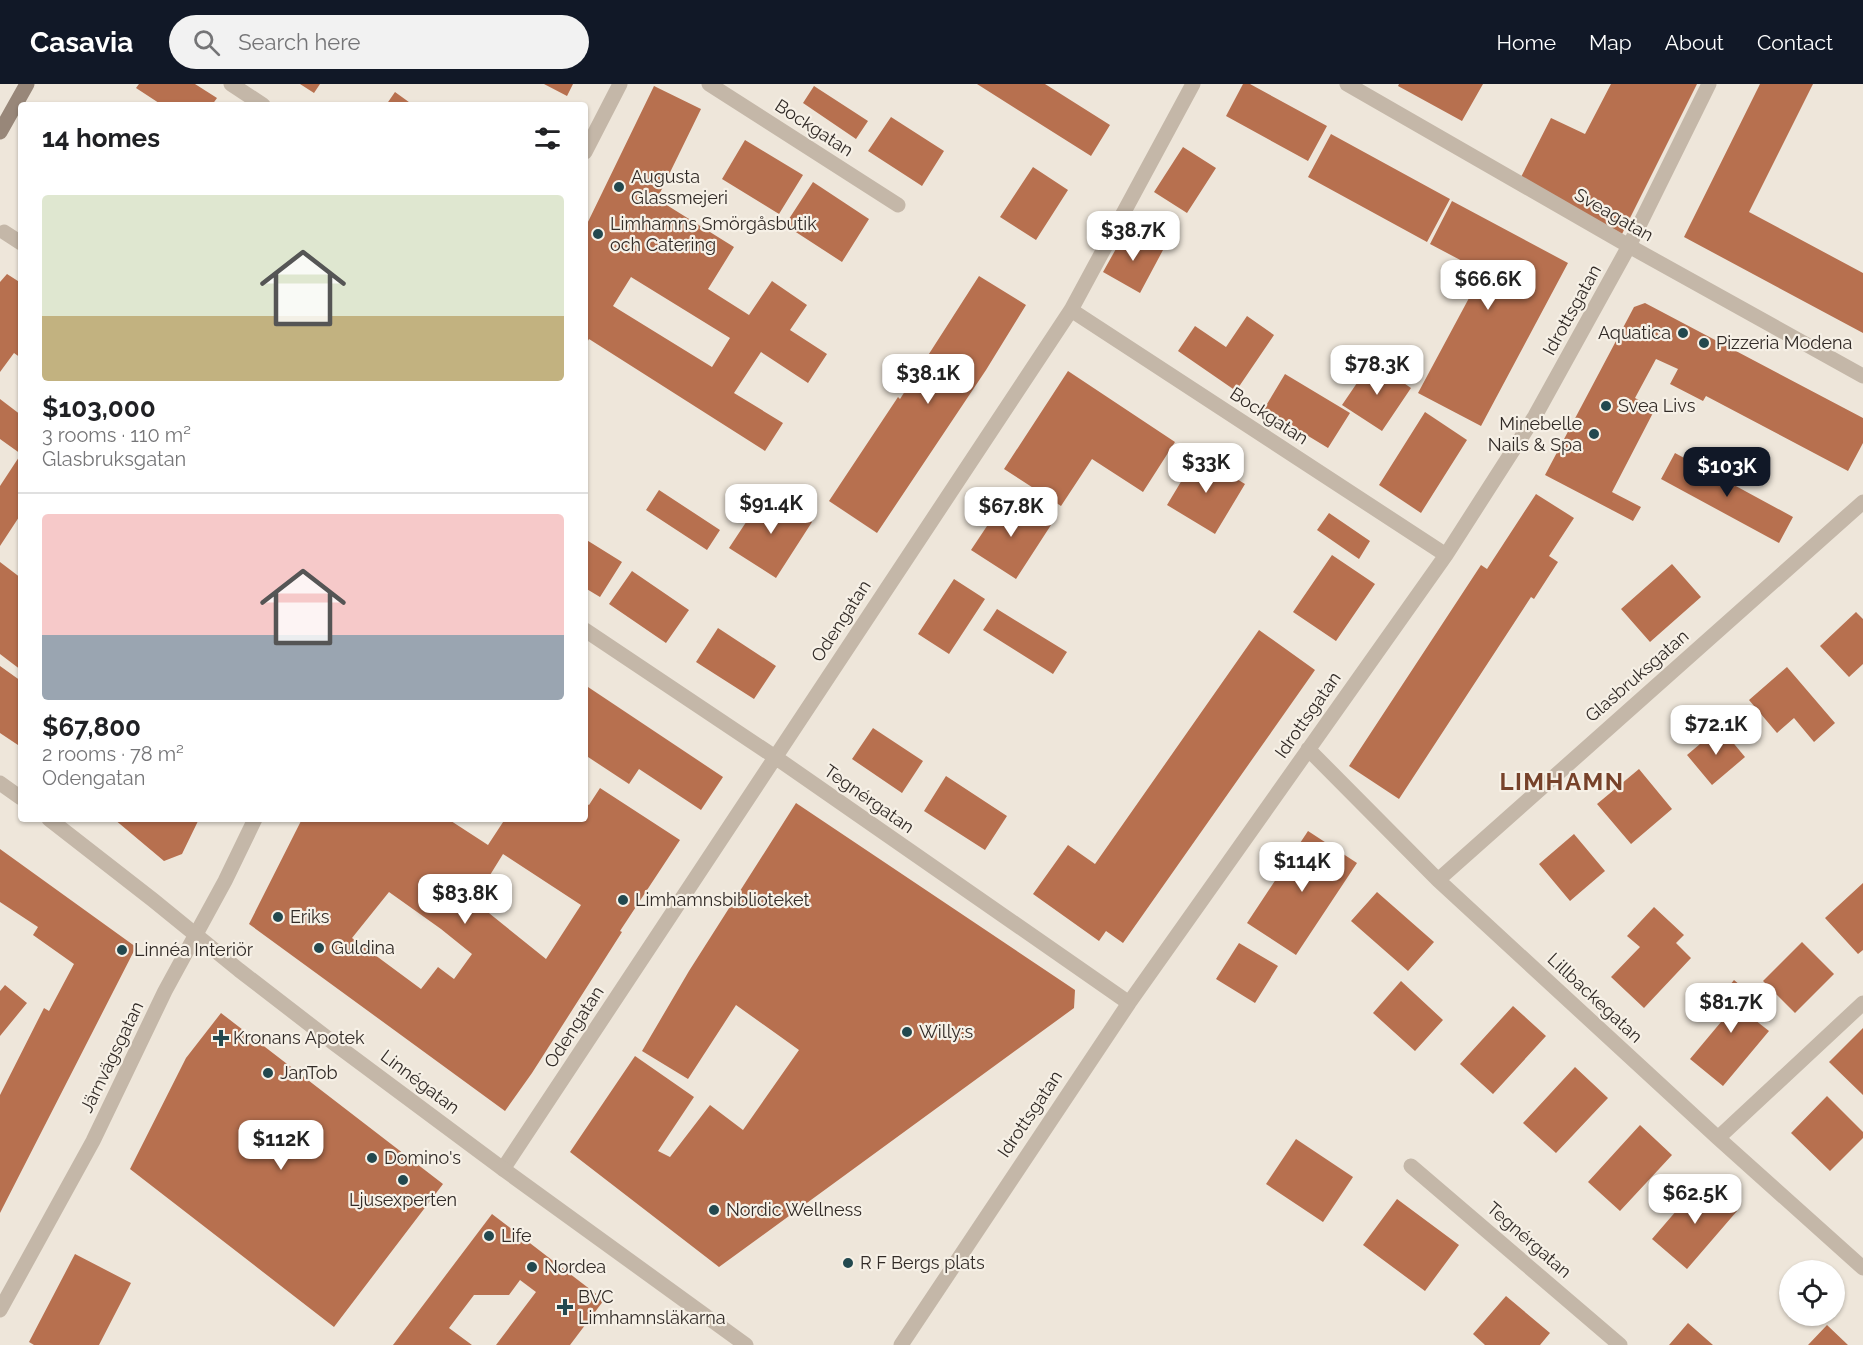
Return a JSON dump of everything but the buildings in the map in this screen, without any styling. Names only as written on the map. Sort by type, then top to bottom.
[{"type":"main road","points":[[0,132],[27,84]]},
{"type":"street","points":[[231,84],[258,102]]},
{"type":"street","points":[[588,146],[620,84]]},
{"type":"street","name":"Bockgatan","points":[[709,84],[898,205]]},
{"type":"street","name":"Odengatan","points":[[503,1169],[1071,310],[1193,84]]},
{"type":"street","name":"Sveagatan","points":[[1347,84],[1629,246],[1863,376]]},
{"type":"street","name":"Idrottsgatan","points":[[901,1345],[1129,1003],[1446,555],[1534,416],[1629,246],[1709,84]]},
{"type":"street","points":[[2,234],[18,242]]},
{"type":"street","name":"Bockgatan","points":[[1071,310],[1446,555]]},
{"type":"street","name":"Glasbruksgatan","points":[[1438,880],[1863,502]]},
{"type":"street","name":"Tegnérgatan","points":[[588,632],[775,757],[1129,1003]]},
{"type":"street","name":"Lillbackegatan","points":[[1308,748],[1438,880],[1863,1268]]},
{"type":"street","points":[[0,783],[18,796]]},
{"type":"street","name":"Linnégatan","points":[[53,822],[256,983],[503,1169],[746,1345]]},
{"type":"street","name":"Järnvägsgatan","points":[[0,1310],[93,1141],[165,991],[197,935],[254,822]]},
{"type":"street","points":[[1718,1138],[1863,1003]]},
{"type":"street","name":"Tegnérgatan","points":[[1411,1166],[1620,1345]]},
{"type":"place","name":"Augusta Glassmejeri","points":[[619,187]]},
{"type":"place","name":"Limhamns Smörgåsbutik och Catering","points":[[598,234]]},
{"type":"place","name":"Aquatica","points":[[1683,333]]},
{"type":"place","name":"Pizzeria Modena","points":[[1704,343]]},
{"type":"place","name":"Svea Livs","points":[[1606,406]]},
{"type":"place","name":"Minebelle Nails & Spa","points":[[1594,434]]},
{"type":"place","name":"Limhamnsbiblioteket","points":[[623,900]]},
{"type":"place","name":"Eriks","points":[[278,917]]},
{"type":"place","name":"Guldina","points":[[319,948]]},
{"type":"place","name":"Linnéa Interiör","points":[[122,950]]},
{"type":"place","name":"Willy:s","points":[[907,1032]]},
{"type":"place","name":"Kronans Apotek","points":[[221,1038]]},
{"type":"place","name":"JanTob","points":[[268,1073]]},
{"type":"place","name":"Domino's","points":[[372,1158]]},
{"type":"place","name":"Ljusexperten","points":[[403,1180]]},
{"type":"place","name":"Nordic Wellness","points":[[714,1210]]},
{"type":"place","name":"Life","points":[[489,1236]]},
{"type":"place","name":"R F Bergs plats","points":[[848,1263]]},
{"type":"place","name":"Nordea","points":[[532,1267]]},
{"type":"place","name":"BVC Limhamnsläkarna","points":[[565,1307]]},
{"type":"district","name":"LIMHAMN","points":[[1562,782]]}]
